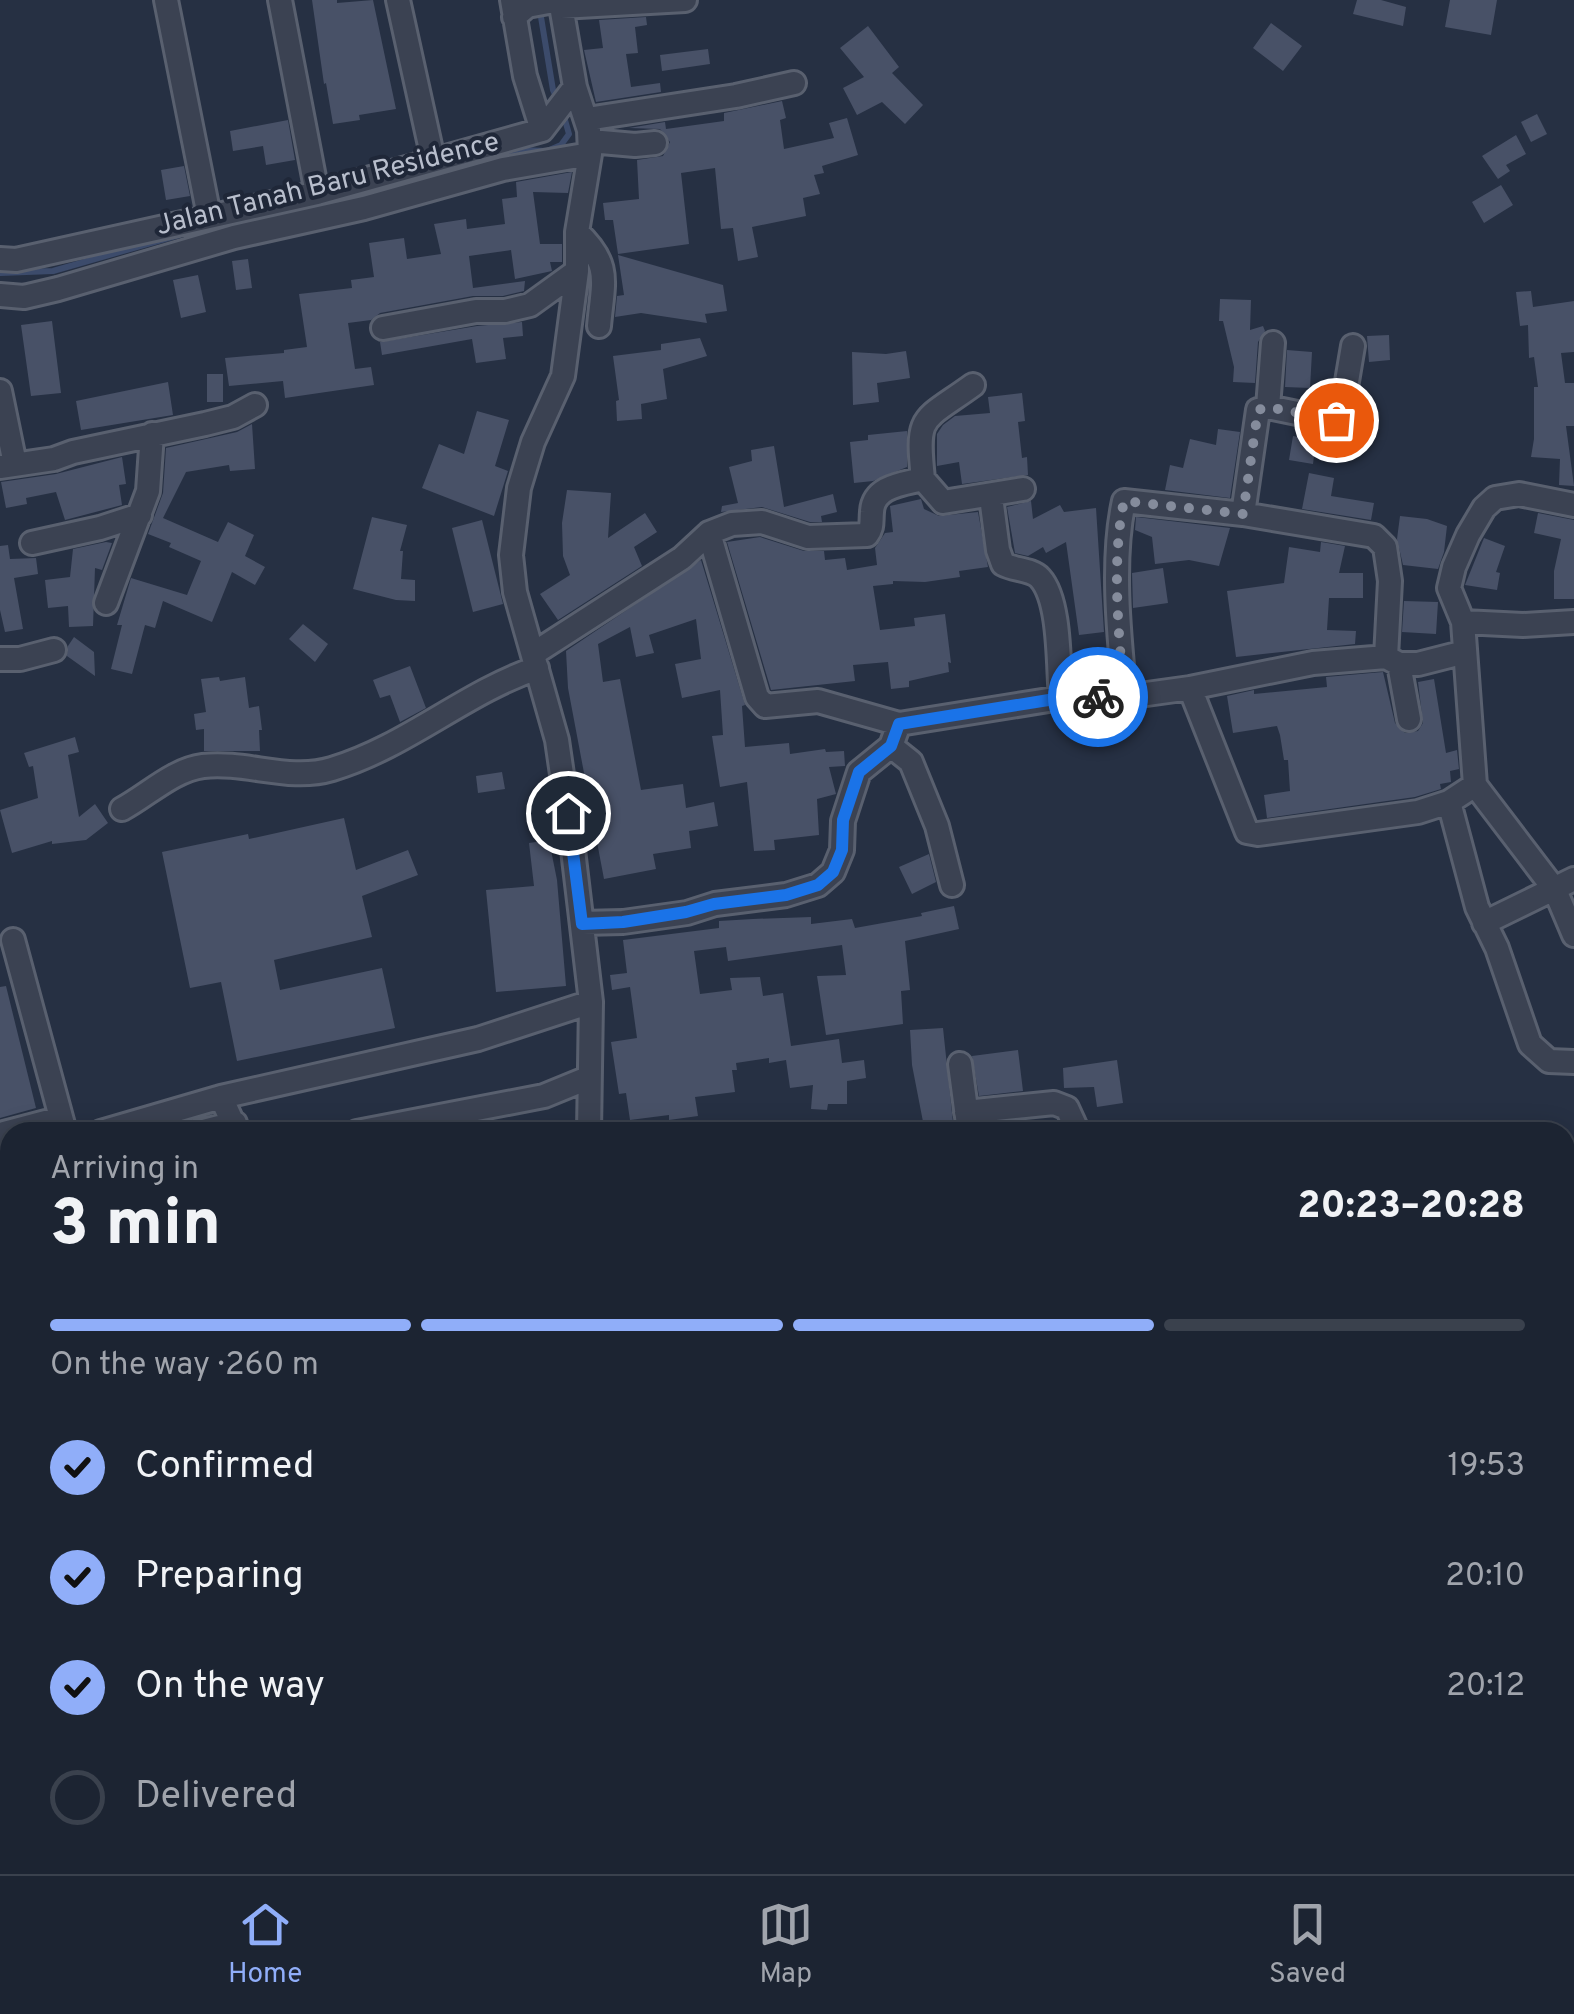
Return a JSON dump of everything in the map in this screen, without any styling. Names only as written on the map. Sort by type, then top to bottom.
[{"type":"street","points":[[166,0],[209,216]]},
{"type":"street","points":[[280,0],[317,192]]},
{"type":"street","points":[[398,0],[433,159]]},
{"type":"street","points":[[540,5],[685,0]]},
{"type":"street","points":[[540,5],[525,76],[589,138],[635,145],[654,143]]},
{"type":"street","points":[[540,5],[560,108]]},
{"type":"street","points":[[0,295],[24,297],[96,280],[234,237],[364,208],[503,169],[589,138],[794,83]]},
{"type":"street","name":"Jalan Tanah Baru Residence","points":[[0,259],[16,260],[317,192],[433,159],[560,108]]},
{"type":"street","points":[[589,138],[563,376],[532,442],[519,488],[511,555],[515,592],[557,740],[591,1002],[589,1122]]},
{"type":"street","points":[[577,232],[598,252],[602,266],[599,326]]},
{"type":"street","points":[[383,328],[530,305],[577,271]]},
{"type":"street","points":[[1268,407],[1274,342]]},
{"type":"street","points":[[1243,514],[1256,415],[1268,407],[1331,420],[1341,417],[1352,346]]},
{"type":"street","points":[[973,385],[922,425],[919,438],[923,479],[940,502],[1023,489]]},
{"type":"street","points":[[0,390],[7,466],[54,459],[233,416],[255,405]]},
{"type":"street","points":[[106,603],[140,515],[150,477],[152,434]]},
{"type":"street","points":[[122,808],[182,772],[201,766],[302,775],[354,762],[399,743],[535,661],[682,558],[709,533],[732,524],[762,522],[808,537],[867,535],[872,529],[872,504],[880,492],[923,479]]},
{"type":"street","points":[[1574,505],[1519,494],[1495,498],[1468,535],[1449,588],[1463,622],[1474,785],[1564,884],[1574,934]]},
{"type":"street","points":[[991,496],[1003,564],[1032,572],[1042,580],[1050,597],[1061,698]]},
{"type":"street","points":[[1124,697],[1116,528],[1124,501],[1243,514],[1374,536],[1385,547],[1392,660],[1410,718]]},
{"type":"street","points":[[32,543],[140,515]]},
{"type":"street","points":[[709,533],[757,697],[765,706],[818,702],[895,735],[927,800],[952,885]]},
{"type":"street","points":[[1463,622],[1574,622]]},
{"type":"street","points":[[0,658],[20,659],[54,650]]},
{"type":"street","points":[[582,924],[686,912],[714,904],[786,895],[818,885],[833,872],[842,850],[843,820],[859,772],[895,735],[1061,698],[1124,697],[1190,688],[1313,663],[1392,660],[1418,664],[1464,652]]},
{"type":"street","points":[[1190,688],[1247,832],[1258,834],[1418,812],[1450,802],[1474,785]]},
{"type":"street","points":[[1450,802],[1484,923],[1497,948],[1530,1044],[1549,1061],[1574,1062]]},
{"type":"street","points":[[1484,923],[1564,884]]},
{"type":"street","points":[[13,940],[62,1122]]},
{"type":"street","points":[[137,1122],[220,1098],[478,1040],[591,1002]]},
{"type":"street","points":[[960,1064],[968,1122],[1054,1102],[1067,1108],[1073,1122]]},
{"type":"street","points":[[409,1122],[544,1096],[588,1078]]},
{"type":"street","points":[[220,1098],[233,1122]]},
{"type":"building","points":[[312,0],[373,0],[396,109],[333,124]]},
{"type":"building","points":[[1357,0],[1381,0],[1406,7],[1403,26],[1353,14]]},
{"type":"building","points":[[1450,0],[1497,0],[1491,35],[1445,27]]},
{"type":"building","points":[[646,17],[647,25],[635,27],[638,53],[626,54],[631,87],[660,83],[661,92],[596,102],[584,50],[603,48],[599,20]]},
{"type":"building","points":[[1271,23],[1302,46],[1283,71],[1253,48]]},
{"type":"building","points":[[868,26],[899,67],[892,73],[923,105],[905,124],[882,102],[857,115],[843,88],[864,77],[840,48]]},
{"type":"building","points":[[708,49],[710,64],[662,71],[660,55]]},
{"type":"building","points":[[782,101],[786,118],[780,120],[784,149],[834,138],[829,123],[847,118],[858,155],[822,166],[824,173],[814,175],[820,194],[803,198],[806,216],[752,227],[758,257],[738,261],[733,228],[721,229],[715,168],[681,173],[689,244],[618,254],[613,220],[605,220],[603,203],[639,199],[637,160],[663,156],[670,142],[660,129],[629,128],[665,122],[666,129],[724,121],[724,113]]},
{"type":"building","points":[[1537,114],[1547,134],[1531,142],[1521,122]]},
{"type":"building","points":[[288,120],[295,160],[266,165],[263,146],[233,151],[230,131]]},
{"type":"building","points":[[1516,135],[1526,154],[1506,165],[1510,171],[1498,179],[1482,156]]},
{"type":"building","points":[[184,166],[190,196],[166,200],[161,170]]},
{"type":"building","points":[[572,172],[568,193],[533,192],[540,244],[562,244],[562,262],[550,262],[552,271],[515,279],[511,250],[469,256],[473,288],[525,281],[524,291],[473,296],[380,313],[371,320],[348,323],[355,369],[371,367],[374,385],[285,398],[283,381],[229,386],[225,358],[307,347],[299,294],[352,288],[351,280],[374,277],[369,243],[404,238],[407,259],[441,254],[434,224],[466,219],[467,229],[505,224],[502,199],[517,197],[516,182]]},
{"type":"building","points":[[1501,185],[1513,205],[1484,223],[1472,202]]},
{"type":"building","points":[[618,255],[723,285],[727,311],[705,314],[707,323],[641,313],[615,317],[617,296],[624,295]]},
{"type":"building","points":[[248,259],[252,288],[236,290],[232,261]]},
{"type":"building","points":[[198,275],[206,312],[181,318],[173,280]]},
{"type":"building","points":[[1531,291],[1533,307],[1574,301],[1574,352],[1561,353],[1565,383],[1574,383],[1574,426],[1566,426],[1574,486],[1559,485],[1560,459],[1531,457],[1534,387],[1538,387],[1534,357],[1529,358],[1528,325],[1520,326],[1516,292]]},
{"type":"building","points":[[1220,299],[1251,300],[1250,330],[1263,326],[1255,383],[1233,382],[1234,367],[1223,321],[1219,321]]},
{"type":"building","points":[[52,321],[61,393],[31,396],[21,325]]},
{"type":"building","points":[[522,322],[523,336],[503,338],[506,359],[476,363],[472,339],[382,355],[380,342]]},
{"type":"building","points":[[1389,335],[1390,360],[1369,362],[1367,336]]},
{"type":"building","points":[[700,338],[707,356],[663,369],[667,399],[641,404],[642,419],[617,421],[619,400],[613,356],[661,350],[661,344]]},
{"type":"building","points":[[1287,350],[1312,352],[1310,388],[1285,387]]},
{"type":"building","points":[[906,351],[910,378],[877,383],[879,402],[853,405],[852,352]]},
{"type":"building","points":[[207,374],[223,374],[223,402],[207,402]]},
{"type":"building","points":[[168,382],[173,415],[81,430],[76,401]]},
{"type":"building","points":[[1022,393],[1025,421],[1018,422],[1028,475],[962,484],[959,462],[937,466],[937,434],[943,425],[955,416],[990,413],[988,397]]},
{"type":"building","points":[[477,411],[509,420],[495,466],[508,471],[494,516],[422,488],[439,444],[464,454]]},
{"type":"building","points":[[252,424],[255,469],[230,471],[229,465],[186,472],[163,518],[218,542],[228,522],[254,535],[245,556],[265,567],[255,585],[232,572],[212,622],[163,601],[155,628],[145,625],[132,674],[111,669],[122,625],[117,625],[131,578],[187,595],[201,561],[148,534],[163,493],[166,448],[237,432]]},
{"type":"building","points":[[1218,429],[1240,432],[1230,498],[1165,490],[1170,465],[1183,468],[1190,439],[1216,445]]},
{"type":"building","points":[[907,431],[907,467],[873,481],[854,483],[850,442],[868,440],[868,435]]},
{"type":"building","points":[[1293,436],[1316,440],[1313,464],[1289,460]]},
{"type":"building","points":[[774,446],[784,507],[833,494],[837,512],[821,516],[822,522],[810,522],[762,507],[721,512],[722,506],[738,503],[729,467],[752,461],[751,450]]},
{"type":"building","points":[[122,457],[126,484],[119,485],[122,505],[65,520],[56,492],[26,498],[27,504],[6,508],[1,482],[56,474]]},
{"type":"building","points":[[1309,473],[1334,478],[1331,496],[1374,503],[1371,520],[1302,509]]},
{"type":"building","points":[[567,490],[611,493],[608,538],[645,513],[657,532],[634,547],[642,566],[558,620],[540,594],[570,575],[563,556]]},
{"type":"building","points":[[921,499],[924,509],[939,516],[978,512],[988,567],[959,571],[960,577],[873,586],[880,630],[915,626],[914,618],[945,614],[949,672],[909,681],[909,687],[891,689],[888,662],[853,665],[855,681],[771,690],[727,542],[760,537],[804,551],[824,551],[825,560],[845,558],[847,570],[877,565],[875,548],[885,533],[893,532],[890,506]]},
{"type":"building","points":[[1031,501],[1033,519],[1060,505],[1064,512],[1096,508],[1104,632],[1079,635],[1066,542],[1046,553],[1043,547],[1028,556],[1015,553],[1007,507]]},
{"type":"building","points":[[1538,513],[1574,520],[1574,599],[1554,599],[1554,571],[1561,539],[1534,533]]},
{"type":"building","points":[[1400,516],[1447,526],[1438,569],[1403,565],[1397,539]]},
{"type":"building","points":[[372,517],[407,525],[400,551],[401,579],[415,580],[415,601],[353,589]]},
{"type":"building","points":[[1136,517],[1230,528],[1219,566],[1189,560],[1155,564],[1152,537],[1135,530]]},
{"type":"building","points":[[482,520],[503,604],[473,612],[452,528]]},
{"type":"building","points":[[1484,538],[1505,546],[1496,572],[1500,573],[1497,590],[1465,585]]},
{"type":"building","points":[[1321,542],[1345,546],[1339,573],[1363,573],[1363,598],[1329,598],[1327,630],[1356,631],[1355,644],[1236,657],[1227,591],[1284,583],[1289,547],[1320,552]]},
{"type":"building","points":[[112,543],[102,570],[95,568],[93,626],[69,627],[68,606],[48,608],[45,580],[70,577],[73,549]]},
{"type":"building","points":[[8,545],[10,559],[36,558],[38,574],[14,578],[23,629],[5,632],[0,610],[0,546]]},
{"type":"building","points":[[701,560],[745,705],[745,747],[789,743],[790,754],[825,749],[844,751],[845,766],[829,767],[836,794],[817,799],[819,835],[774,840],[775,850],[754,851],[747,782],[720,787],[712,736],[723,735],[720,690],[682,698],[675,664],[701,659],[696,619],[649,635],[654,653],[636,657],[630,627],[598,644],[603,682],[620,679],[641,790],[683,784],[686,808],[714,802],[718,826],[689,831],[691,848],[653,854],[656,869],[604,879],[568,688],[566,651]]},
{"type":"building","points":[[1163,568],[1168,603],[1133,608],[1132,573]]},
{"type":"building","points":[[1404,601],[1438,602],[1436,634],[1402,632]]},
{"type":"building","points":[[303,624],[328,644],[315,662],[289,639]]},
{"type":"building","points":[[74,637],[94,652],[95,676],[67,656]]},
{"type":"building","points":[[410,666],[426,708],[400,722],[390,695],[380,698],[373,680]]},
{"type":"building","points":[[1383,672],[1395,723],[1405,733],[1418,731],[1423,723],[1418,682],[1434,679],[1446,753],[1457,750],[1459,769],[1450,771],[1451,782],[1415,797],[1267,818],[1264,795],[1290,791],[1288,760],[1284,760],[1280,735],[1277,726],[1233,733],[1227,696],[1254,690],[1254,694],[1327,687],[1326,677]]},
{"type":"building","points":[[219,677],[220,681],[245,677],[249,708],[259,706],[260,751],[204,751],[204,729],[196,730],[194,714],[206,712],[201,679]]},
{"type":"building","points":[[75,737],[79,752],[68,755],[79,817],[95,804],[108,823],[86,840],[52,841],[12,853],[0,810],[38,798],[33,766],[29,767],[24,753]]},
{"type":"building","points":[[502,772],[505,789],[478,793],[476,776]]},
{"type":"building","points":[[344,818],[356,870],[408,850],[418,875],[362,896],[372,937],[274,960],[280,990],[382,968],[395,1028],[237,1061],[221,982],[190,988],[162,852],[248,834],[249,839]]},
{"type":"building","points":[[549,840],[557,880],[566,986],[496,992],[486,890],[534,886],[529,843]]},
{"type":"building","points":[[929,854],[936,882],[912,894],[899,867]]},
{"type":"building","points":[[954,906],[959,929],[905,941],[910,990],[901,991],[903,1024],[826,1035],[817,976],[846,975],[842,945],[728,961],[726,947],[694,951],[700,994],[732,990],[730,978],[760,977],[763,996],[783,993],[791,1046],[839,1039],[842,1063],[864,1060],[866,1078],[847,1081],[847,1104],[828,1104],[827,1110],[811,1109],[813,1085],[790,1088],[786,1060],[769,1063],[769,1058],[736,1063],[737,1070],[732,1070],[735,1092],[695,1097],[698,1116],[630,1120],[626,1093],[619,1094],[611,1042],[637,1038],[630,987],[612,990],[610,975],[627,973],[623,940],[719,928],[719,921],[753,919],[811,917],[811,924],[852,919],[855,928]]},
{"type":"building","points":[[6,986],[36,1108],[0,1118],[0,987]]},
{"type":"building","points":[[943,1028],[953,1122],[923,1122],[910,1030]]},
{"type":"building","points":[[1018,1050],[1023,1091],[979,1096],[972,1056]]},
{"type":"building","points":[[1117,1060],[1123,1103],[1097,1107],[1094,1087],[1064,1088],[1063,1068]]},
{"type":"waterway","points":[[540,11],[558,101]]},
{"type":"waterway","points":[[438,170],[516,150],[547,151],[561,145],[569,134],[563,113]]},
{"type":"waterway","points":[[0,273],[53,271],[179,235]]},
{"type":"way so far","points":[[1098,697],[1124,697],[1116,528],[1124,501],[1243,514],[1258,410],[1268,407],[1336,420]]},
{"type":"route","points":[[568,813],[582,924],[623,922],[786,895],[818,885],[833,872],[842,850],[843,820],[859,772],[891,746],[899,724],[1061,698],[1098,697]]}]
